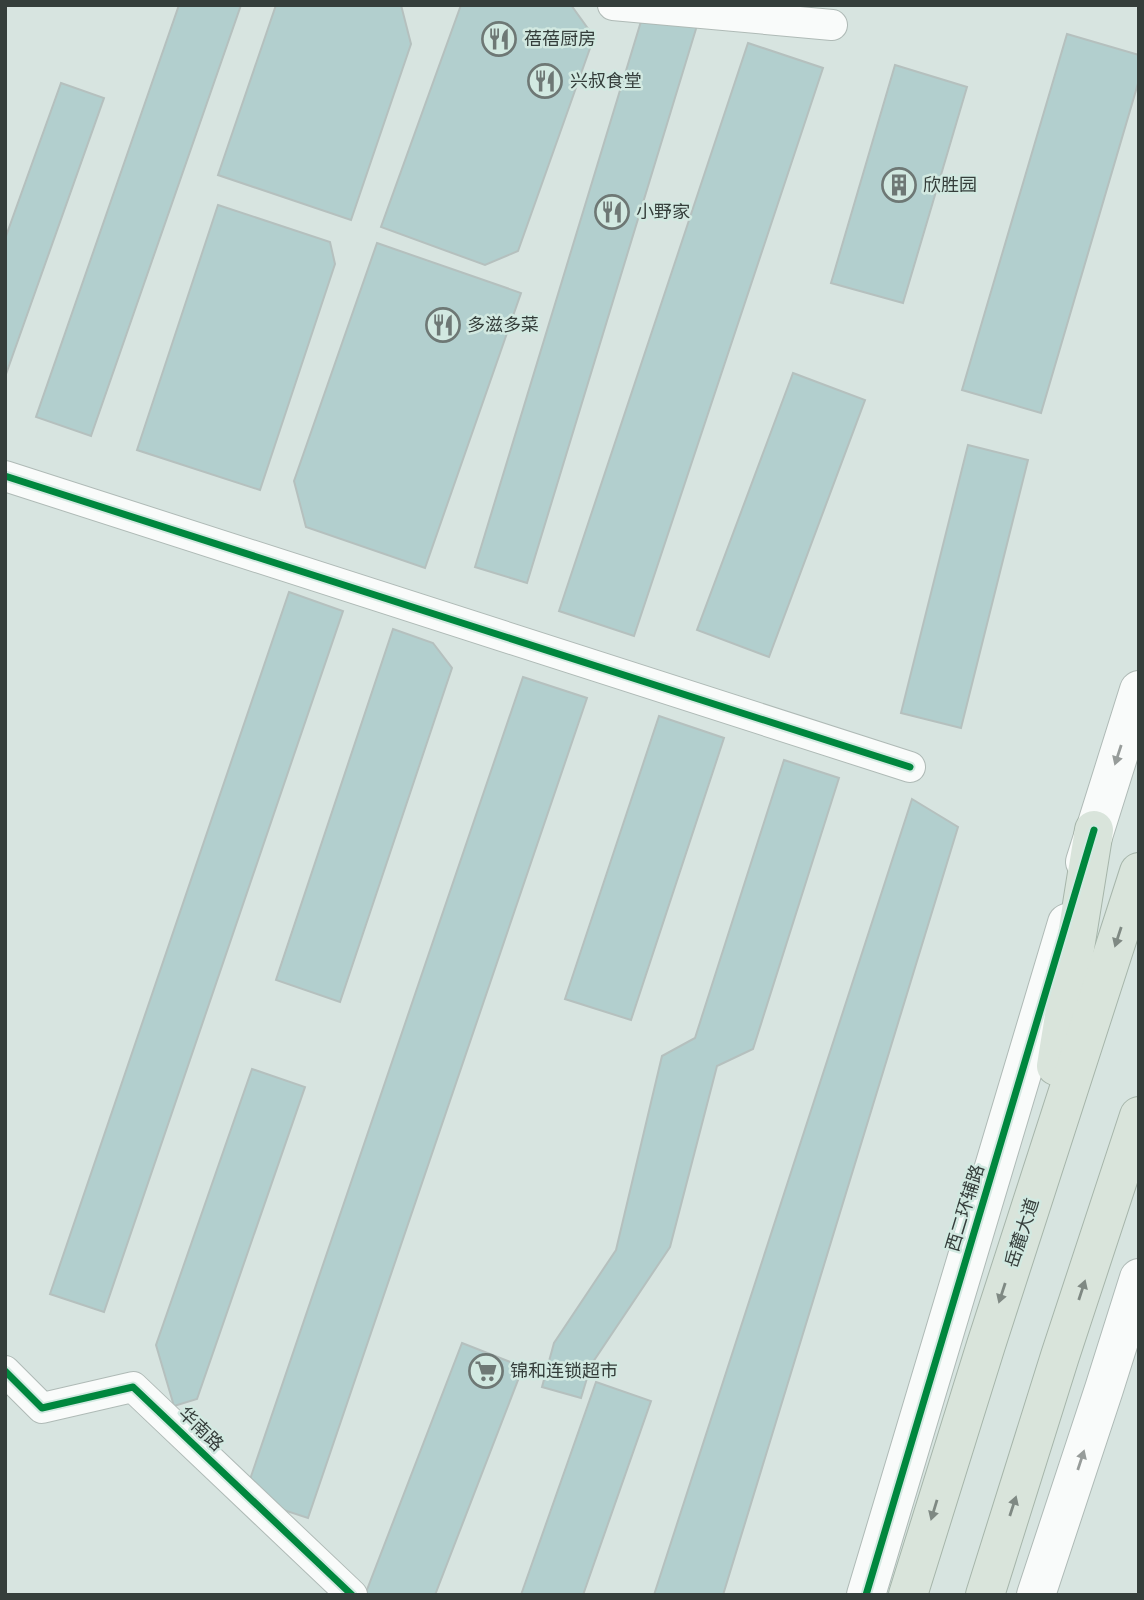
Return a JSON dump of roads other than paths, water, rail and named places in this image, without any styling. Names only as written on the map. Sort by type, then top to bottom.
[{"type":"highway","points":[[1035,1191],[1094,830]]},
{"type":"highway","name":"岳麓大道","points":[[908,1595],[1139,872]]},
{"type":"highway","points":[[985,1595],[1139,1116]]},
{"type":"highway","points":[[1108,1211],[1139,1149]]},
{"type":"street","points":[[613,5],[832,24]]},
{"type":"street","points":[[5,476],[910,767]]},
{"type":"street","name":"西二环辅路","points":[[866,1595],[1094,830],[1139,690]]},
{"type":"street","points":[[1036,1595],[1139,1278]]},
{"type":"street","name":"华南路","points":[[5,1371],[42,1408],[133,1387],[352,1595]]},
{"type":"place","name":"蓓蓓厨房","points":[[499,39]]},
{"type":"place","name":"兴叔食堂","points":[[545,81]]},
{"type":"place","name":"欣胜园","points":[[899,185]]},
{"type":"place","name":"小野家","points":[[612,212]]},
{"type":"place","name":"多滋多菜","points":[[443,325]]},
{"type":"place","name":"锦和连锁超市","points":[[486,1371]]}]
